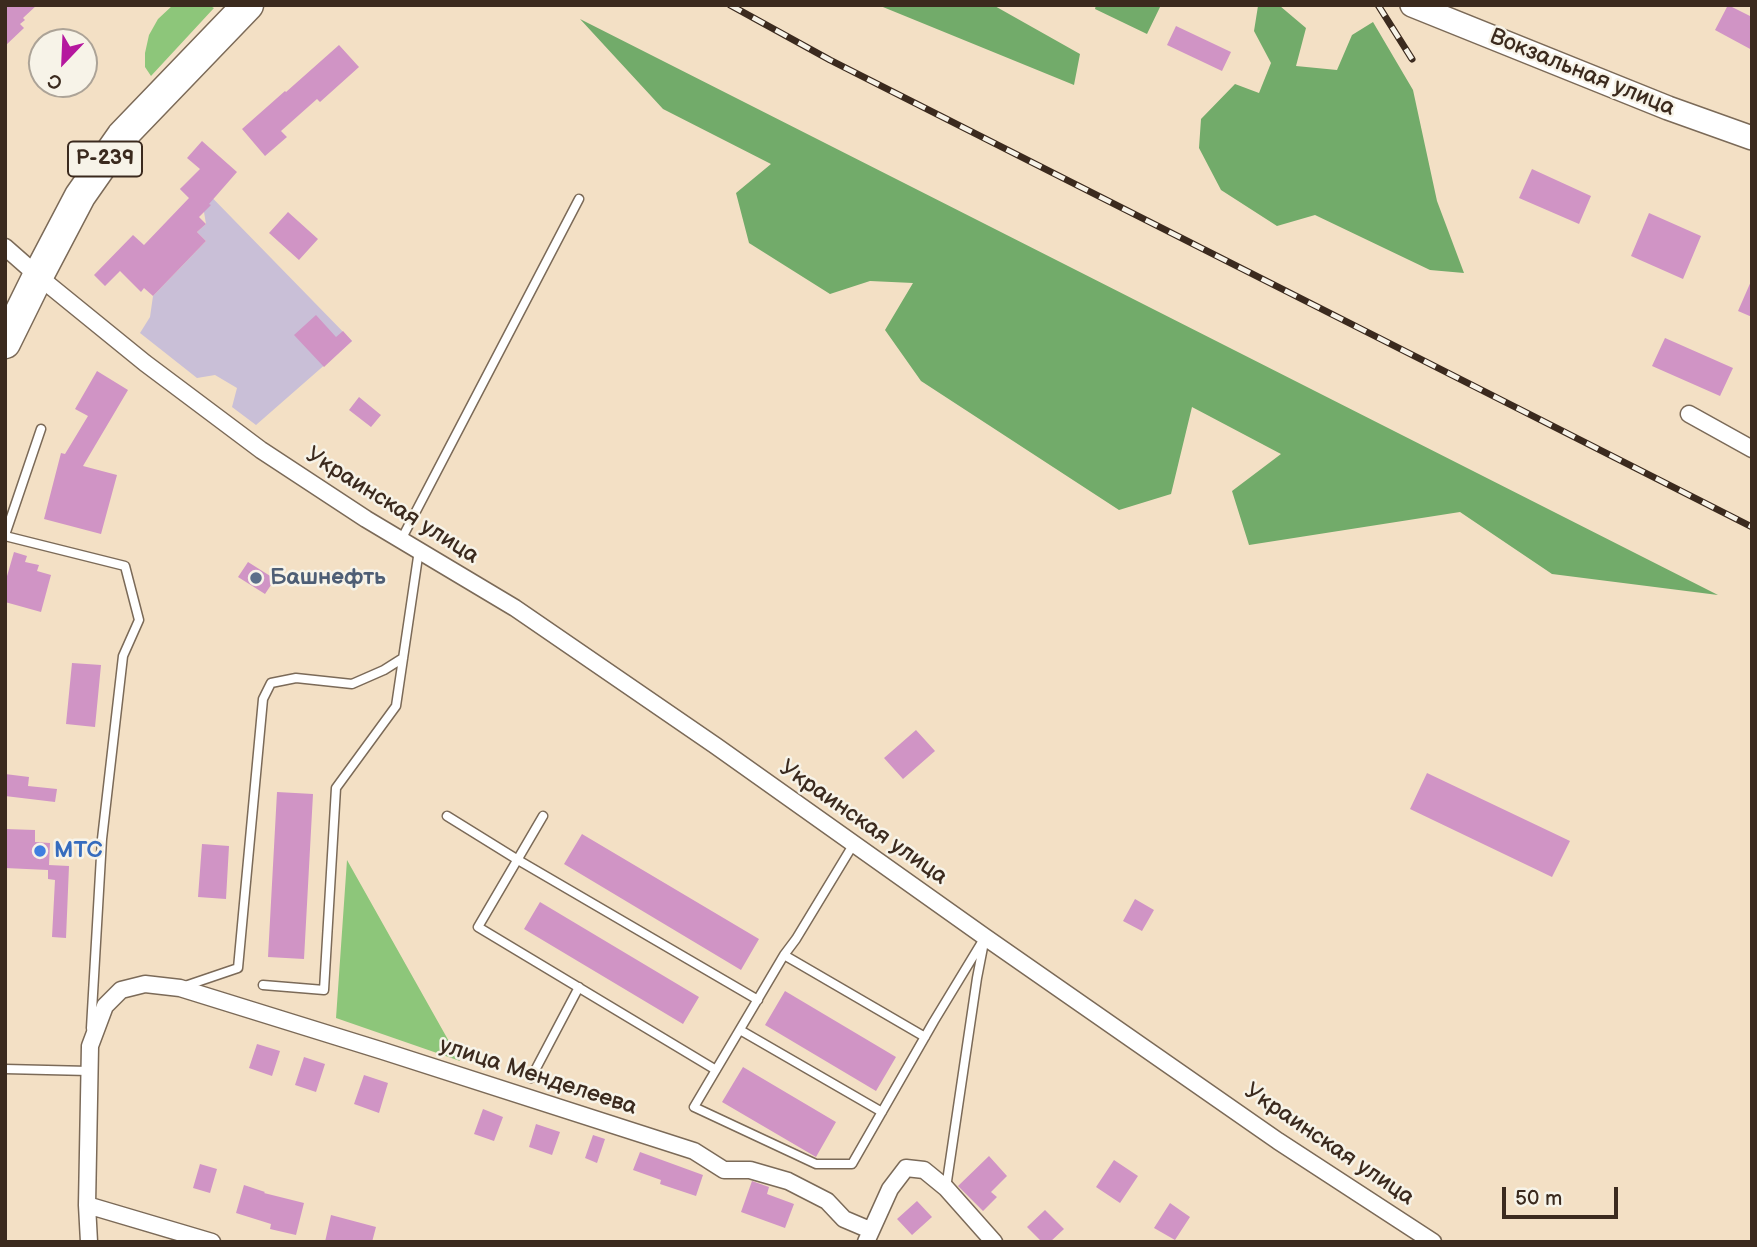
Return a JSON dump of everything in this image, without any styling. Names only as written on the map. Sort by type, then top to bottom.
[{"type":"highway","name":"Р-239","points":[[5,343],[80,196],[122,136],[248,5]]},
{"type":"street","name":"Вокзальная улица","points":[[1412,5],[1668,108],[1752,138]]},
{"type":"street","name":"Украинская улица","points":[[5,247],[145,363],[261,450],[401,540],[515,608],[1278,1141],[1433,1242]]},
{"type":"street","points":[[1689,414],[1752,449]]},
{"type":"street","name":"улица Менделеева","points":[[89,1242],[87,1205],[90,1046],[105,1006],[121,990],[145,984],[180,988],[383,1051],[694,1151],[724,1170],[750,1170],[788,1181],[827,1201],[844,1219],[868,1236]]},
{"type":"street","points":[[868,1236],[890,1189],[906,1168],[924,1170],[946,1188],[994,1242]]},
{"type":"street","points":[[87,1205],[212,1242]]},
{"type":"lane","points":[[401,540],[579,199]]},
{"type":"lane","points":[[41,429],[5,536],[125,566],[139,620],[123,656],[102,839],[90,1046]]},
{"type":"lane","points":[[263,985],[324,990],[336,788],[396,706],[419,550]]},
{"type":"lane","points":[[180,988],[239,968],[263,699],[271,683],[296,678],[352,684],[403,658]]},
{"type":"lane","points":[[447,816],[758,1000]]},
{"type":"lane","points":[[543,816],[478,927],[716,1070]]},
{"type":"lane","points":[[853,845],[694,1107],[816,1164],[852,1164],[985,937]]},
{"type":"lane","points":[[946,1188],[985,937]]},
{"type":"lane","points":[[784,955],[925,1037]]},
{"type":"lane","points":[[531,1078],[579,987]]},
{"type":"lane","points":[[740,1030],[882,1112]]},
{"type":"lane","points":[[5,1069],[89,1071]]},
{"type":"shaded area","points":[[193,178],[352,341],[256,425],[232,407],[237,388],[215,375],[197,378],[140,333],[150,317],[153,296],[206,241],[197,232],[206,224],[204,212],[180,189]]},
{"type":"green space","points":[[173,5],[208,5],[214,8],[151,76],[145,67],[149,35],[158,19]]},
{"type":"green space","points":[[878,5],[993,5],[1080,54],[1074,85]]},
{"type":"green space","points":[[1096,5],[1161,5],[1147,34],[1095,9]]},
{"type":"green space","points":[[1258,6],[1280,6],[1306,28],[1296,66],[1337,70],[1352,35],[1373,22],[1413,90],[1437,201],[1464,273],[1430,270],[1315,215],[1277,226],[1221,190],[1199,148],[1201,119],[1235,84],[1259,93],[1271,63],[1254,31]]},
{"type":"green space","points":[[580,19],[1718,595],[1552,574],[1460,512],[1249,545],[1232,491],[1281,454],[1192,407],[1171,494],[1119,510],[921,381],[885,330],[913,283],[870,281],[830,294],[749,243],[736,193],[771,164],[663,109]]},
{"type":"green space","points":[[347,860],[460,1061],[336,1018]]},
{"type":"building","points":[[5,5],[37,5],[23,18],[25,20],[20,24],[24,28],[5,46]]},
{"type":"building","points":[[1728,5],[1752,17],[1752,50],[1715,30]]},
{"type":"building","points":[[1176,26],[1231,52],[1222,71],[1167,45]]},
{"type":"building","points":[[339,45],[359,67],[320,102],[317,99],[281,131],[287,137],[265,156],[242,129]]},
{"type":"building","points":[[202,141],[237,172],[199,217],[206,224],[197,232],[206,241],[153,296],[144,288],[141,292],[120,271],[105,286],[94,275],[133,235],[144,245],[189,198],[180,189],[200,169],[187,158]]},
{"type":"building","points":[[1532,169],[1591,196],[1579,224],[1519,198]]},
{"type":"building","points":[[288,212],[318,239],[299,260],[269,233]]},
{"type":"building","points":[[1649,213],[1701,236],[1683,279],[1631,256]]},
{"type":"building","points":[[1752,279],[1752,317],[1738,311]]},
{"type":"building","points":[[316,315],[336,337],[343,331],[352,341],[324,367],[294,335]]},
{"type":"building","points":[[1665,338],[1733,368],[1720,396],[1652,366]]},
{"type":"building","points":[[97,371],[128,390],[83,466],[117,475],[101,534],[44,519],[61,453],[65,454],[88,416],[75,409]]},
{"type":"building","points":[[359,397],[381,415],[371,427],[349,410]]},
{"type":"building","points":[[14,552],[27,556],[25,562],[39,565],[37,571],[51,575],[41,612],[5,602],[5,583]]},
{"type":"building","name":"Башнефть","points":[[248,562],[275,579],[265,594],[238,577]]},
{"type":"building","points":[[72,663],[101,665],[95,727],[66,724]]},
{"type":"building","points":[[916,730],[935,751],[903,779],[884,758]]},
{"type":"building","points":[[1427,773],[1570,841],[1552,877],[1410,809]]},
{"type":"building","points":[[5,774],[29,777],[28,786],[57,789],[55,802],[5,796]]},
{"type":"building","points":[[277,792],[313,794],[304,959],[268,957]]},
{"type":"building","points":[[5,829],[35,830],[35,842],[50,843],[49,865],[69,866],[66,938],[52,937],[55,880],[48,879],[48,870],[5,868]]},
{"type":"building","points":[[582,834],[759,939],[741,970],[564,864]]},
{"type":"building","points":[[202,844],[229,846],[226,899],[198,897]]},
{"type":"building","points":[[1135,899],[1154,910],[1142,931],[1123,921]]},
{"type":"building","points":[[540,902],[699,997],[683,1024],[524,929]]},
{"type":"building","points":[[785,991],[896,1057],[876,1091],[765,1025]]},
{"type":"building","points":[[257,1044],[280,1051],[272,1076],[249,1068]]},
{"type":"building","points":[[304,1057],[325,1064],[316,1092],[295,1085]]},
{"type":"building","points":[[743,1067],[836,1122],[816,1157],[722,1102]]},
{"type":"building","points":[[364,1075],[388,1083],[379,1113],[354,1104]]},
{"type":"building","points":[[483,1109],[503,1117],[494,1141],[474,1134]]},
{"type":"building","points":[[536,1124],[560,1132],[552,1155],[529,1147]]},
{"type":"building","points":[[593,1135],[605,1139],[597,1163],[585,1158]]},
{"type":"building","points":[[640,1152],[703,1175],[696,1196],[660,1184],[661,1180],[633,1170]]},
{"type":"building","points":[[989,1156],[1007,1176],[991,1192],[997,1197],[983,1211],[958,1186]]},
{"type":"building","points":[[1114,1160],[1138,1176],[1120,1203],[1096,1187]]},
{"type":"building","points":[[200,1164],[217,1169],[210,1193],[193,1188]]},
{"type":"building","points":[[752,1181],[769,1187],[767,1194],[794,1204],[785,1228],[741,1212]]},
{"type":"building","points":[[244,1185],[304,1203],[296,1235],[270,1229],[271,1224],[236,1213]]},
{"type":"building","points":[[917,1201],[932,1217],[912,1235],[897,1219]]},
{"type":"building","points":[[1170,1203],[1190,1217],[1175,1240],[1154,1228]]},
{"type":"building","points":[[1045,1210],[1064,1229],[1050,1242],[1042,1242],[1027,1227]]},
{"type":"building","points":[[331,1215],[376,1227],[372,1242],[325,1242]]},
{"type":"railway","points":[[730,5],[830,60],[1752,527]]},
{"type":"railway","points":[[1378,5],[1412,59]]},
{"type":"place","name":"Башнефть","points":[[256,578]]},
{"type":"place","name":"МТС","points":[[40,851]]}]
